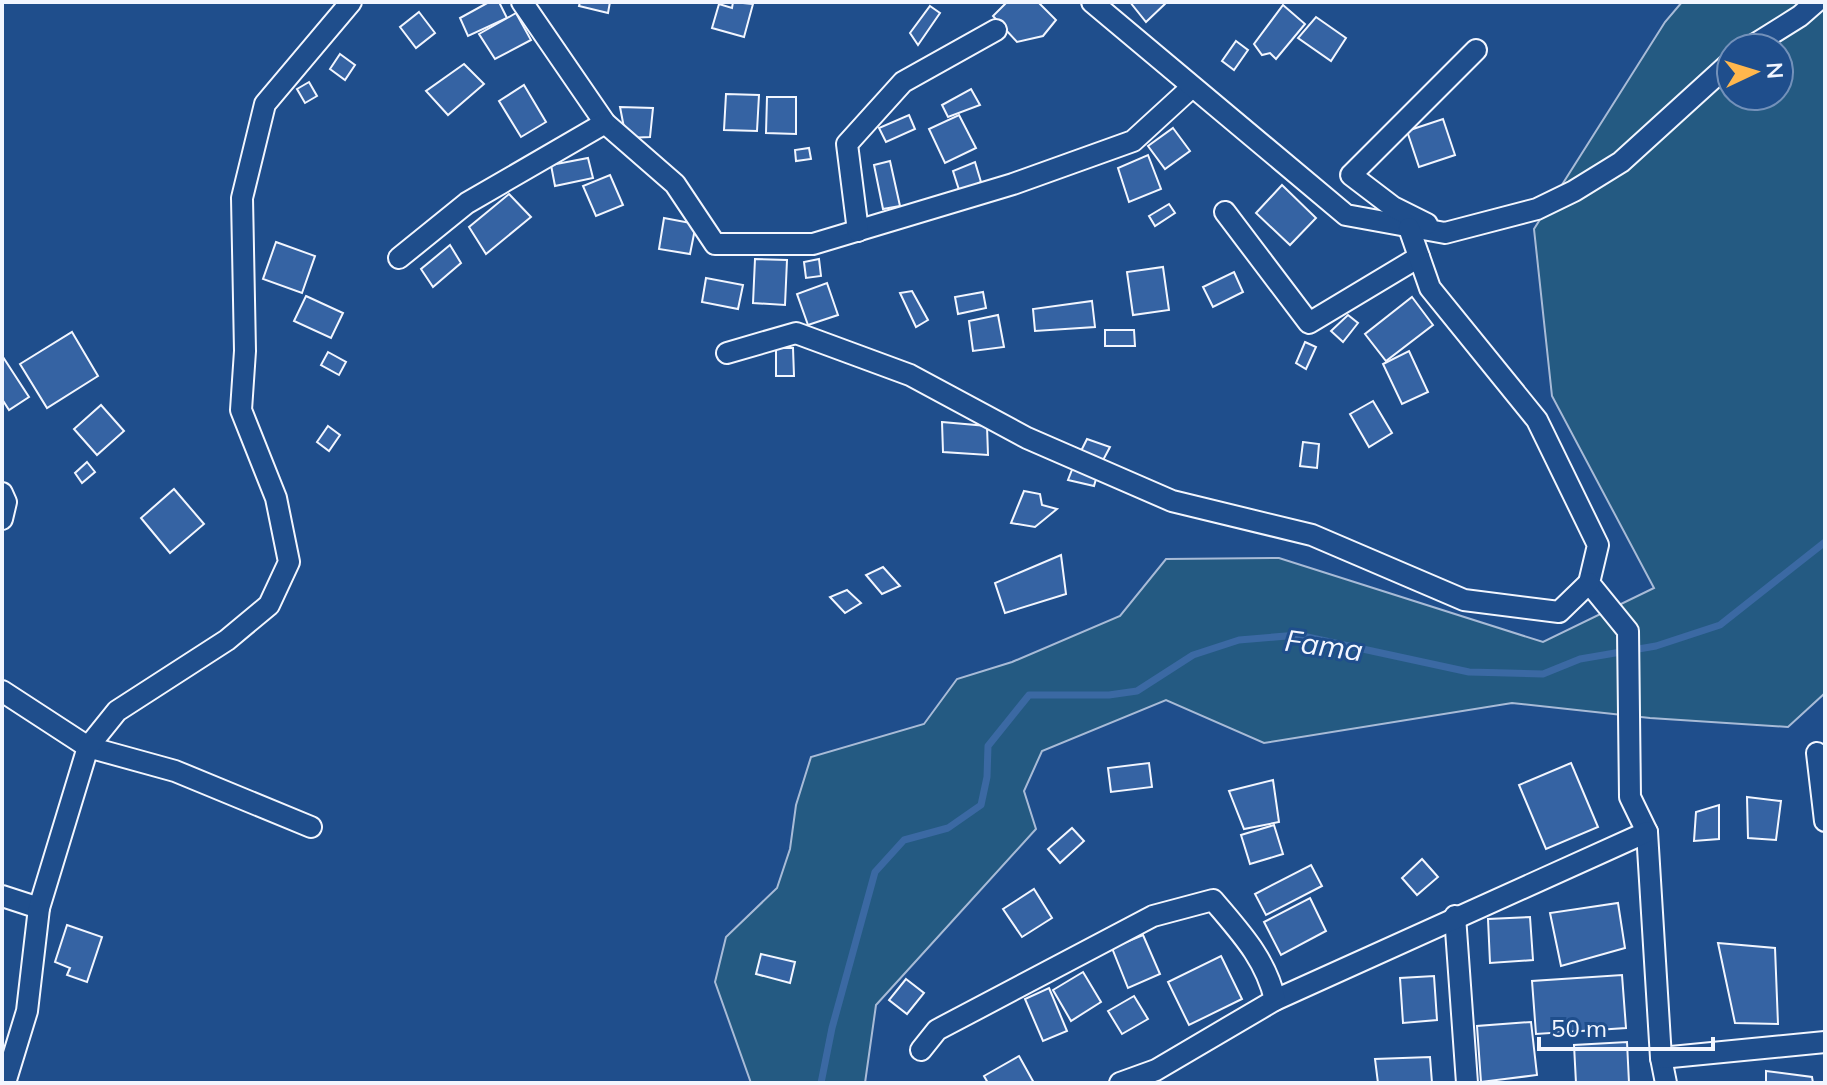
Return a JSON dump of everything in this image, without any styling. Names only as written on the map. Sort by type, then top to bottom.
[{"type":"street","points":[[5,1083],[27,1011],[39,908],[88,747],[117,711],[227,640],[269,605],[289,562],[276,498],[241,410],[245,351],[242,198],[265,104],[351,2]]},
{"type":"street","points":[[522,2],[605,123],[675,184],[715,244],[813,244],[1013,184],[1133,141],[1192,87]]},
{"type":"street","points":[[1092,2],[1346,215],[1445,233],[1537,209],[1574,191],[1621,162],[1715,77]]},
{"type":"street","points":[[1774,32],[1816,2]]},
{"type":"street","points":[[858,231],[847,144],[903,82],[996,30]]},
{"type":"street","points":[[1445,233],[1393,207],[1351,175],[1476,50]]},
{"type":"street","points":[[399,258],[467,203],[605,123]]},
{"type":"street","points":[[1225,212],[1309,323],[1419,257]]},
{"type":"street","points":[[727,353],[796,333],[910,375],[1027,438],[1172,501],[1312,535],[1464,600],[1559,612],[1589,583],[1598,545],[1537,420],[1430,288],[1409,228]]},
{"type":"street","points":[[2,493],[6,502],[2,519]]},
{"type":"street","points":[[1589,583],[1628,631],[1627,671],[1633,750],[1630,797],[1647,832],[1661,1058],[1666,1083]]},
{"type":"street","points":[[2,691],[88,747],[175,771],[311,827]]},
{"type":"street","points":[[1817,753],[1825,821]]},
{"type":"street","points":[[1120,1083],[1156,1070],[1275,1000],[1455,916],[1647,832]]},
{"type":"street","points":[[2,896],[39,908]]},
{"type":"street","points":[[921,1050],[937,1030],[1153,916],[1213,900],[1254,949],[1271,980],[1275,1000]]},
{"type":"street","points":[[1455,916],[1467,1083]]},
{"type":"street","points":[[1661,1058],[1825,1042]]},
{"type":"shaded area","points":[[1682,2],[1825,2],[1825,693],[1788,727],[1650,718],[1512,703],[1264,743],[1166,700],[1042,751],[1024,791],[1036,829],[876,1005],[865,1083],[751,1083],[715,982],[726,937],[777,888],[790,849],[796,805],[811,757],[924,724],[957,679],[1012,662],[1120,616],[1166,559],[1279,558],[1543,642],[1654,588],[1552,396],[1534,229],[1665,22]]},
{"type":"building","points":[[489,2],[499,2],[507,18],[468,36],[460,18]]},
{"type":"building","points":[[580,2],[610,2],[608,13],[579,6]]},
{"type":"building","points":[[733,2],[753,4],[744,37],[712,28],[719,4],[732,8]]},
{"type":"building","points":[[1007,2],[1038,2],[1056,20],[1043,36],[1017,42],[993,16]]},
{"type":"building","points":[[1130,2],[1167,2],[1146,22]]},
{"type":"building","points":[[1283,5],[1305,24],[1276,59],[1270,53],[1262,55],[1254,44]]},
{"type":"building","points":[[930,6],[940,13],[918,45],[910,33]]},
{"type":"building","points":[[419,12],[435,33],[416,48],[400,27]]},
{"type":"building","points":[[516,13],[531,40],[495,59],[479,34]]},
{"type":"building","points":[[1316,17],[1346,38],[1331,61],[1298,38]]},
{"type":"building","points":[[1236,41],[1248,50],[1234,70],[1222,61]]},
{"type":"building","points":[[340,54],[355,65],[345,80],[330,69]]},
{"type":"building","points":[[464,64],[484,84],[448,115],[426,91]]},
{"type":"building","points":[[309,82],[317,96],[305,103],[297,89]]},
{"type":"building","points":[[524,85],[546,122],[521,137],[499,101]]},
{"type":"building","points":[[971,89],[980,105],[948,117],[942,105]]},
{"type":"building","points":[[726,94],[759,95],[757,131],[724,130]]},
{"type":"building","points":[[767,97],[796,97],[796,134],[766,133]]},
{"type":"building","points":[[620,107],[653,108],[650,137],[626,138]]},
{"type":"building","points":[[909,115],[915,129],[886,142],[879,128]]},
{"type":"building","points":[[959,115],[976,148],[945,163],[929,129]]},
{"type":"building","points":[[1443,119],[1455,155],[1419,167],[1407,131]]},
{"type":"building","points":[[1173,128],[1190,151],[1165,169],[1148,146]]},
{"type":"building","points":[[809,148],[811,159],[796,161],[795,150]]},
{"type":"building","points":[[1148,155],[1161,189],[1129,202],[1118,168]]},
{"type":"building","points":[[588,158],[593,178],[555,186],[551,165]]},
{"type":"building","points":[[890,161],[900,206],[883,209],[874,165]]},
{"type":"building","points":[[975,162],[981,182],[960,193],[953,171]]},
{"type":"building","points":[[610,175],[623,205],[596,216],[583,186]]},
{"type":"building","points":[[1282,185],[1316,218],[1290,245],[1256,213]]},
{"type":"building","points":[[509,194],[531,217],[486,254],[469,227]]},
{"type":"building","points":[[1169,204],[1175,213],[1155,226],[1149,216]]},
{"type":"building","points":[[664,218],[696,224],[690,254],[659,249]]},
{"type":"building","points":[[276,242],[315,256],[302,293],[263,279]]},
{"type":"building","points":[[450,245],[461,263],[433,287],[421,269]]},
{"type":"building","points":[[755,259],[787,260],[785,305],[753,303]]},
{"type":"building","points":[[819,259],[821,276],[806,278],[804,262]]},
{"type":"building","points":[[1163,267],[1169,310],[1133,315],[1127,272]]},
{"type":"building","points":[[1234,272],[1243,292],[1213,307],[1203,287]]},
{"type":"building","points":[[706,278],[743,285],[738,309],[702,302]]},
{"type":"building","points":[[827,283],[838,315],[808,325],[797,294]]},
{"type":"building","points":[[912,291],[928,320],[916,327],[900,293]]},
{"type":"building","points":[[983,292],[986,308],[958,314],[955,297]]},
{"type":"building","points":[[306,296],[343,313],[331,338],[294,321]]},
{"type":"building","points":[[1412,297],[1433,325],[1386,361],[1365,334]]},
{"type":"building","points":[[1092,301],[1095,327],[1035,331],[1033,309]]},
{"type":"building","points":[[998,315],[1004,347],[973,351],[969,321]]},
{"type":"building","points":[[1348,315],[1358,323],[1343,342],[1331,331]]},
{"type":"building","points":[[1105,330],[1134,330],[1135,346],[1105,346]]},
{"type":"building","points":[[72,332],[98,376],[47,408],[20,364]]},
{"type":"building","points":[[1305,342],[1316,347],[1306,369],[1296,363]]},
{"type":"building","points":[[776,348],[793,348],[794,376],[776,376]]},
{"type":"building","points":[[1409,351],[1428,392],[1402,404],[1383,364]]},
{"type":"building","points":[[328,352],[346,362],[339,375],[321,365]]},
{"type":"building","points":[[3,357],[29,397],[9,410],[2,399]]},
{"type":"building","points":[[1373,401],[1392,433],[1369,447],[1350,414]]},
{"type":"building","points":[[101,405],[124,431],[97,455],[74,429]]},
{"type":"building","points":[[942,422],[987,426],[988,455],[943,452]]},
{"type":"building","points":[[328,426],[340,435],[329,451],[317,442]]},
{"type":"building","points":[[1087,439],[1110,447],[1101,464],[1079,455]]},
{"type":"building","points":[[1303,442],[1319,444],[1317,468],[1300,466]]},
{"type":"building","points":[[87,462],[95,472],[82,483],[75,473]]},
{"type":"building","points":[[1075,462],[1098,472],[1094,486],[1068,480]]},
{"type":"building","points":[[174,489],[204,524],[170,553],[141,518]]},
{"type":"building","points":[[1024,491],[1040,494],[1042,505],[1057,509],[1035,527],[1011,523]]},
{"type":"building","points":[[1061,555],[1066,594],[1005,613],[995,583]]},
{"type":"building","points":[[883,567],[900,586],[882,594],[866,575]]},
{"type":"building","points":[[847,590],[861,603],[845,613],[830,597]]},
{"type":"building","points":[[1149,763],[1152,787],[1111,792],[1108,768]]},
{"type":"building","points":[[1571,763],[1598,827],[1546,849],[1519,785]]},
{"type":"building","points":[[1273,780],[1279,822],[1244,829],[1229,791]]},
{"type":"building","points":[[1747,797],[1781,801],[1776,840],[1748,838]]},
{"type":"building","points":[[1719,805],[1719,839],[1694,841],[1696,812]]},
{"type":"building","points":[[1274,825],[1283,854],[1250,864],[1241,835]]},
{"type":"building","points":[[1072,828],[1084,841],[1060,863],[1048,849]]},
{"type":"building","points":[[1422,859],[1438,877],[1417,895],[1402,878]]},
{"type":"building","points":[[1311,865],[1322,886],[1266,915],[1255,894]]},
{"type":"building","points":[[1034,889],[1052,918],[1022,937],[1003,909]]},
{"type":"building","points":[[1310,898],[1326,931],[1281,955],[1264,922]]},
{"type":"building","points":[[1618,903],[1625,948],[1561,966],[1550,913]]},
{"type":"building","points":[[1530,917],[1533,960],[1490,963],[1488,919]]},
{"type":"building","points":[[67,925],[102,937],[87,982],[67,975],[70,968],[55,962]]},
{"type":"building","points":[[1143,935],[1160,974],[1128,988],[1112,948]]},
{"type":"building","points":[[1718,943],[1775,948],[1778,1024],[1735,1023]]},
{"type":"building","points":[[761,954],[795,962],[790,983],[756,974]]},
{"type":"building","points":[[1221,956],[1242,999],[1189,1025],[1168,982]]},
{"type":"building","points":[[1083,972],[1101,1002],[1071,1021],[1053,990]]},
{"type":"building","points":[[1622,975],[1626,1028],[1536,1034],[1532,981]]},
{"type":"building","points":[[1434,976],[1437,1020],[1403,1023],[1400,978]]},
{"type":"building","points":[[906,979],[924,993],[907,1014],[889,1000]]},
{"type":"building","points":[[1049,988],[1067,1031],[1043,1041],[1025,999]]},
{"type":"building","points":[[1134,996],[1148,1019],[1122,1034],[1108,1011]]},
{"type":"building","points":[[1531,1022],[1537,1075],[1481,1082],[1477,1026]]},
{"type":"building","points":[[1627,1042],[1629,1083],[1576,1083],[1574,1045]]},
{"type":"building","points":[[1019,1056],[1034,1083],[988,1083],[984,1076]]},
{"type":"building","points":[[1430,1057],[1432,1083],[1378,1083],[1375,1059]]},
{"type":"building","points":[[1766,1071],[1812,1077],[1813,1083],[1766,1083]]},
{"type":"waterway","name":"Fama","points":[[821,1083],[832,1028],[875,872],[904,840],[948,828],[981,805],[987,777],[988,746],[1029,695],[1109,695],[1137,691],[1193,655],[1239,640],[1298,635],[1469,672],[1543,674],[1580,659],[1656,646],[1720,625],[1825,542]]}]
